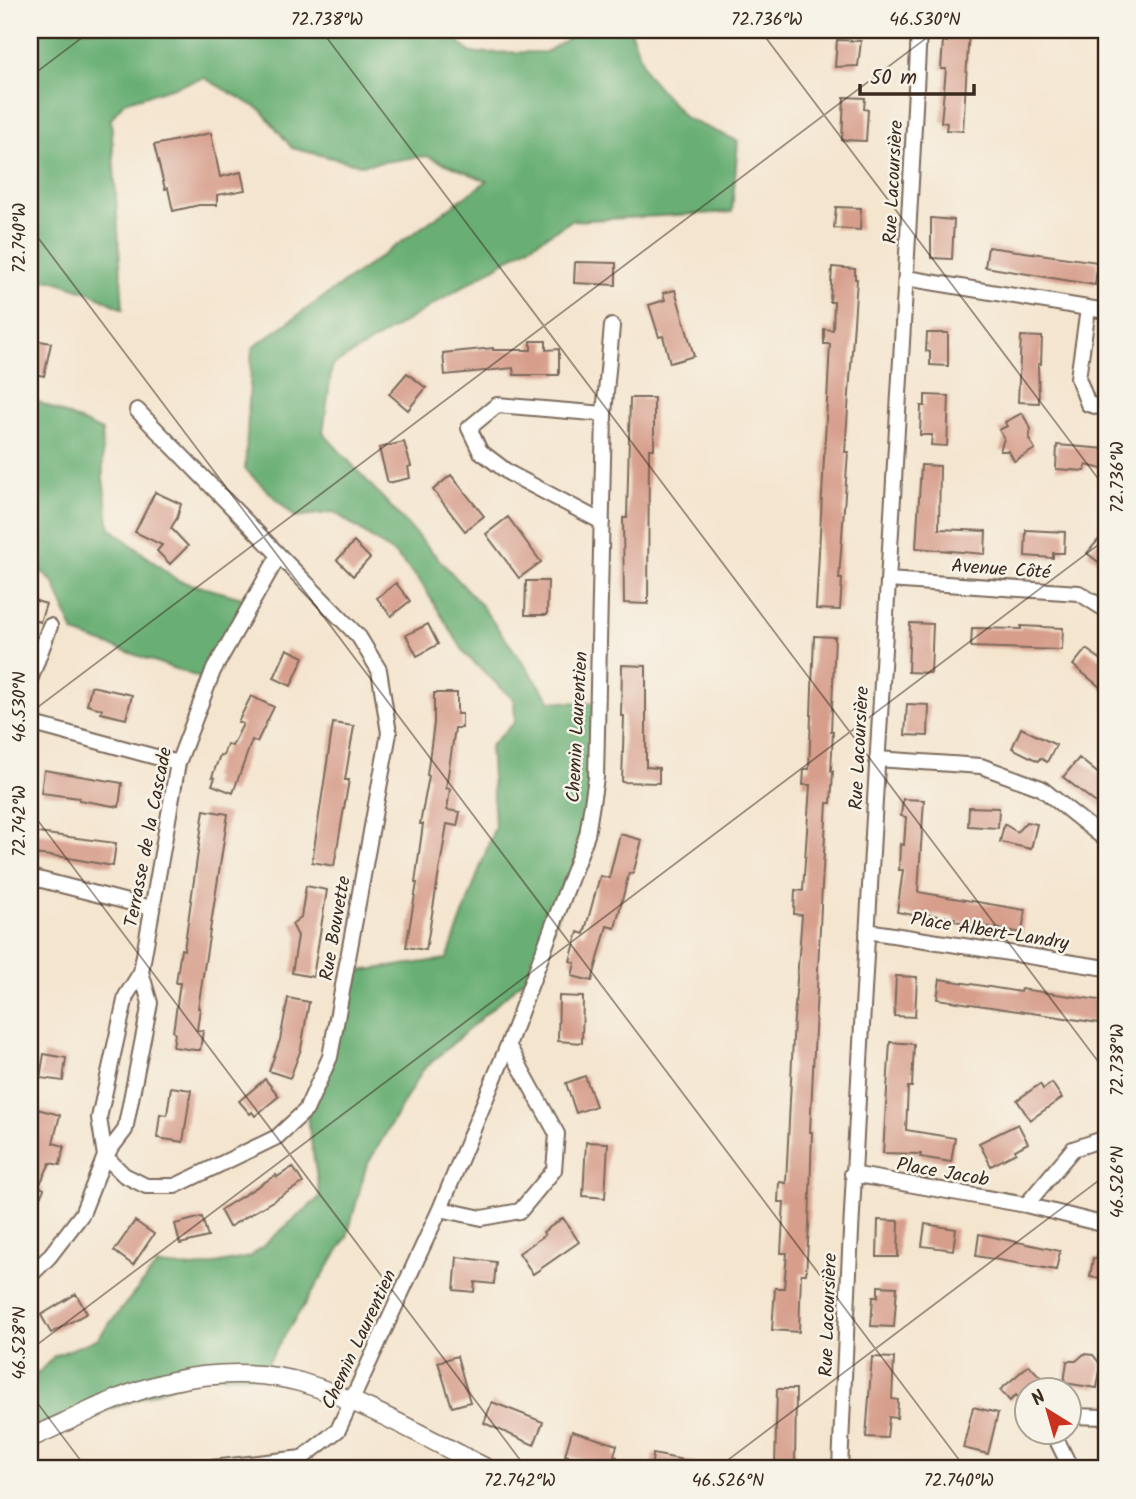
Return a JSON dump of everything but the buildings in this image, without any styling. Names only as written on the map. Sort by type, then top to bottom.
[{"type":"street","name":"Rue Lacoursière","points":[[840,1469],[852,1174],[919,30]]},
{"type":"street","points":[[906,278],[1106,311]]},
{"type":"street","points":[[1088,309],[1078,378],[1088,404],[1106,409]]},
{"type":"street","name":"Chemin Laurentien","points":[[203,1469],[302,1458],[338,1430],[440,1209],[508,1045],[587,835],[596,778],[604,414],[612,326]]},
{"type":"street","points":[[602,522],[509,473],[480,452],[469,428],[498,405],[604,414]]},
{"type":"street","points":[[137,410],[279,555]]},
{"type":"street","name":"Terrasse de la Cascade","points":[[105,1156],[99,1118],[126,996],[141,972],[178,763],[213,671],[279,555]]},
{"type":"street","name":"Rue Bouvette","points":[[105,1156],[124,1175],[146,1186],[176,1186],[277,1137],[306,1110],[330,1057],[389,733],[379,670],[359,637],[279,555]]},
{"type":"street","name":"Avenue Côté","points":[[888,580],[1079,593],[1106,610]]},
{"type":"street","points":[[30,680],[50,626]]},
{"type":"street","points":[[30,723],[178,763]]},
{"type":"street","points":[[877,759],[981,766],[1041,788],[1106,840]]},
{"type":"street","points":[[30,877],[151,908]]},
{"type":"street","name":"Place Albert-Landry","points":[[867,931],[1106,968]]},
{"type":"street","name":"Terrasse de la Cascade","points":[[30,1276],[49,1257],[82,1214],[105,1156],[125,1130],[150,1003],[141,972]]},
{"type":"street","points":[[440,1209],[482,1218],[520,1211],[555,1170],[557,1134],[508,1045]]},
{"type":"street","points":[[1026,1205],[1073,1149],[1106,1138]]},
{"type":"street","name":"Place Jacob","points":[[852,1174],[1026,1205],[1106,1225]]},
{"type":"street","points":[[30,1438],[145,1389],[173,1381],[227,1374],[298,1381],[351,1402],[488,1469]]},
{"type":"street","points":[[1084,1416],[1106,1417]]},
{"type":"street","points":[[1060,1446],[1071,1469]]},
{"type":"green space","points":[[30,30],[446,30],[471,53],[546,52],[582,30],[630,30],[647,74],[685,118],[738,141],[732,212],[571,221],[332,366],[323,433],[480,604],[551,701],[598,704],[587,835],[538,967],[422,1071],[366,1167],[347,1237],[259,1376],[201,1376],[30,1438],[30,1382],[54,1356],[97,1339],[157,1265],[194,1268],[250,1257],[320,1197],[306,1110],[330,1057],[345,973],[447,959],[495,826],[490,746],[515,722],[514,700],[466,655],[420,581],[396,555],[334,512],[295,517],[245,469],[252,348],[487,181],[427,156],[361,165],[292,148],[261,110],[204,78],[124,102],[111,119],[123,309],[91,293],[52,280],[30,282]]},
{"type":"green space","points":[[30,398],[102,431],[103,479],[110,528],[177,580],[246,599],[209,681],[74,633],[54,583],[30,561]]}]
